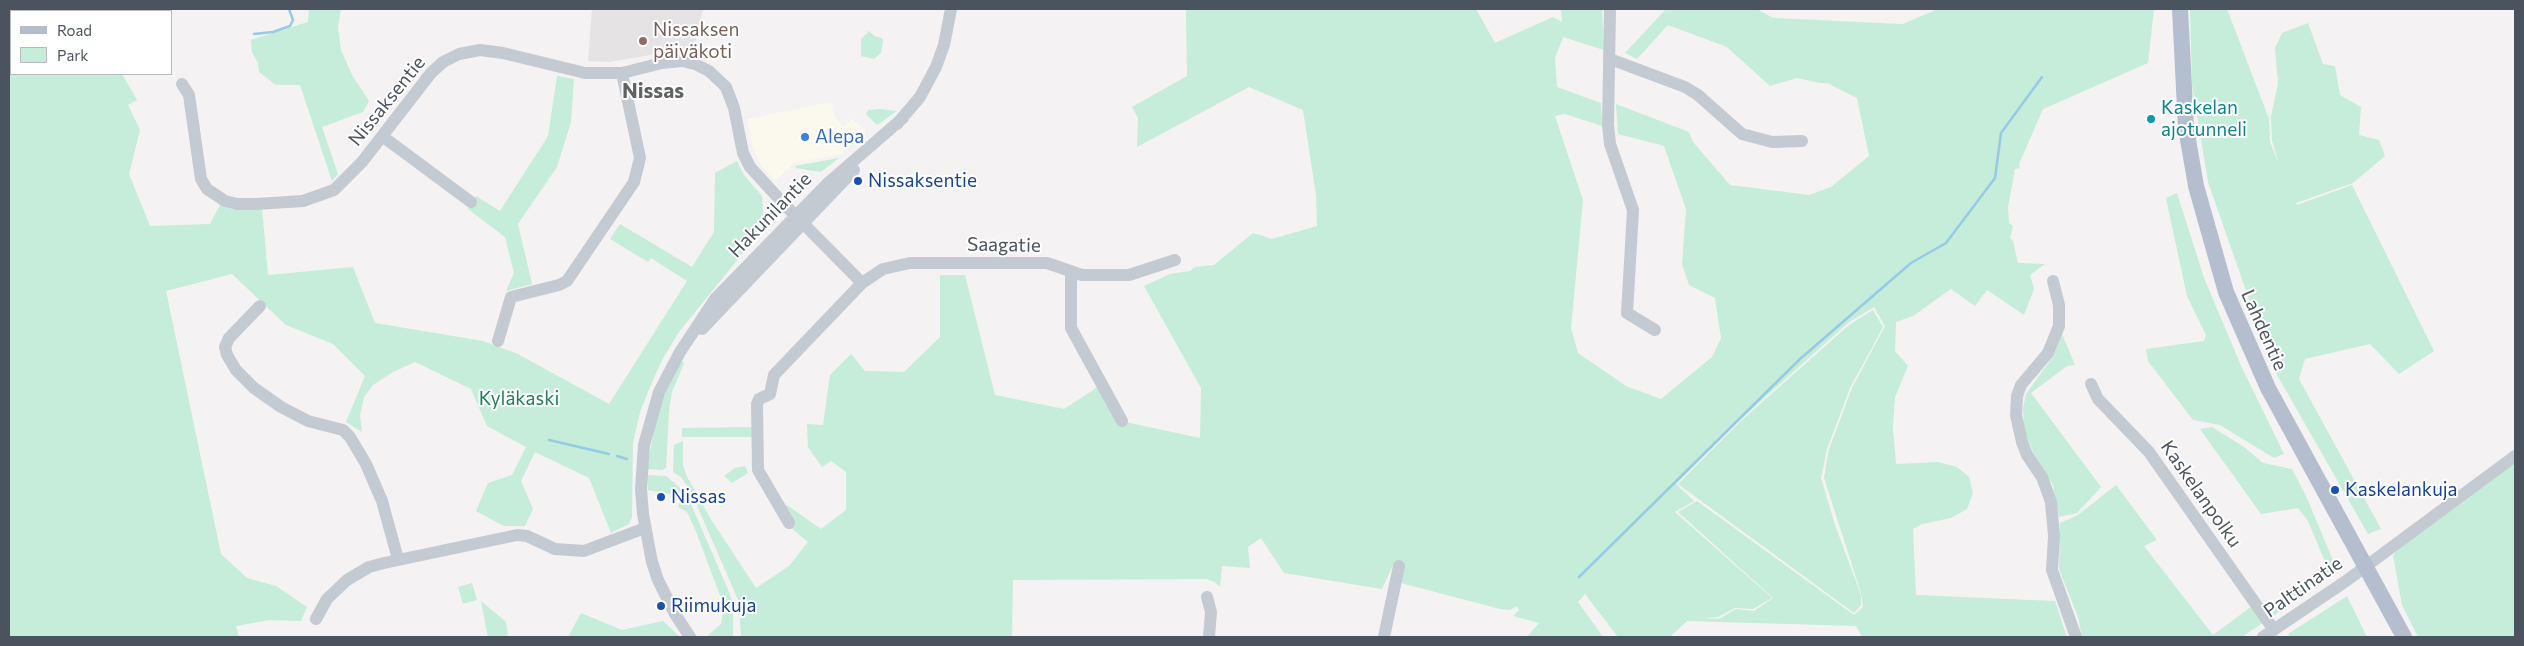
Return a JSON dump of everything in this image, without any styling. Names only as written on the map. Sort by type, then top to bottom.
[{"type":"main road","name":"Lahdentie","points":[[2180,9],[2186,128],[2196,186],[2226,292],[2268,388],[2404,637]]},
{"type":"street","name":"Hakunilantie","points":[[690,637],[668,603],[658,580],[645,528],[641,488],[644,445],[659,392],[680,352],[799,220],[903,118],[920,97],[936,67],[944,45],[951,9]]},
{"type":"street","points":[[1610,9],[1608,125],[1610,144],[1633,210],[1627,313],[1656,330]]},
{"type":"street","name":"Nissaksentie","points":[[182,84],[189,95],[201,179],[207,189],[225,201],[256,204],[303,201],[334,190],[347,180],[431,72],[443,62],[459,54],[480,50],[503,52],[585,73],[622,73],[662,63],[682,61],[695,64],[721,79],[730,94],[743,153],[750,167],[799,220]]},
{"type":"street","points":[[1610,59],[1692,91],[1704,99],[1742,134],[1772,142],[1802,141]]},
{"type":"street","points":[[498,341],[511,297],[559,285],[567,281],[634,182],[640,158],[622,73]]},
{"type":"street","points":[[382,136],[471,202]]},
{"type":"street","points":[[799,220],[862,283]]},
{"type":"street","name":"Saagatie","points":[[789,523],[758,470],[757,404],[759,399],[770,394],[774,375],[862,283],[883,269],[910,263],[1047,264],[1082,275],[1129,275],[1175,260]]},
{"type":"street","points":[[1071,273],[1072,328],[1122,422]]},
{"type":"street","points":[[2053,281],[2059,305],[2059,326],[2048,352],[2021,386],[2017,396],[2016,415],[2025,448],[2042,477],[2051,502],[2054,536],[2052,570],[2076,637]]},
{"type":"street","points":[[260,306],[229,338],[225,347],[226,355],[236,370],[254,388],[281,407],[308,420],[343,430],[350,436],[363,458],[382,501],[398,559]]},
{"type":"street","name":"Kaskelanpolku","points":[[2091,384],[2098,399],[2149,452],[2268,634]]},
{"type":"street","points":[[2365,567],[2515,456]]},
{"type":"street","points":[[316,619],[327,599],[347,580],[369,567],[398,559],[517,535],[527,536],[555,549],[584,551],[645,528]]},
{"type":"street","points":[[1384,637],[1399,566]]},
{"type":"street","name":"Palttinatie","points":[[2268,634],[2365,567]]},
{"type":"street","points":[[1207,597],[1211,612],[1209,637]]},
{"type":"shaded area","name":"Nissaksen päiväkoti","points":[[592,9],[703,9],[693,53],[674,51],[609,62],[588,61]]},
{"type":"shaded area","points":[[831,102],[834,116],[843,127],[852,119],[866,131],[842,154],[794,163],[775,181],[761,165],[753,148],[747,119]]},
{"type":"green space","name":"Kyläkaski","points":[[9,9],[106,9],[10,10],[10,75],[123,75],[137,100],[128,105],[140,130],[129,174],[150,226],[210,224],[220,205],[231,209],[262,209],[268,275],[353,267],[375,323],[483,341],[518,354],[609,404],[687,281],[651,258],[648,262],[610,239],[620,224],[692,267],[714,232],[715,173],[737,161],[744,175],[762,196],[764,227],[679,332],[662,360],[640,412],[633,443],[632,517],[629,524],[611,533],[589,478],[535,452],[521,481],[533,509],[525,526],[504,526],[476,511],[488,483],[512,475],[526,447],[487,426],[471,389],[415,362],[393,372],[373,385],[364,397],[360,416],[362,432],[346,422],[365,376],[333,344],[286,325],[232,274],[166,291],[221,554],[247,578],[276,586],[307,607],[301,621],[270,620],[236,626],[239,637],[9,637]]},
{"type":"green space","points":[[309,9],[341,9],[338,27],[341,50],[352,75],[369,101],[363,112],[322,127],[338,174],[332,181],[300,85],[276,85],[259,72],[258,63],[252,52],[251,40],[308,22]]},
{"type":"green space","points":[[1186,9],[1476,9],[1495,43],[1553,17],[1562,22],[1561,9],[1602,9],[1604,50],[1563,37],[1555,58],[1557,87],[1601,103],[1602,126],[1565,114],[1555,116],[1583,200],[1571,328],[1578,353],[1626,386],[1661,399],[1712,357],[1721,338],[1715,298],[1689,285],[1682,264],[1686,209],[1664,146],[1618,134],[1616,104],[1689,132],[1693,142],[1730,185],[1809,195],[1831,187],[1869,156],[1857,98],[1827,83],[1797,78],[1770,86],[1727,47],[1668,25],[1637,59],[1625,53],[1666,9],[1757,9],[1773,18],[1903,24],[1938,9],[2154,9],[2148,63],[2043,109],[2019,164],[2020,168],[2015,169],[2008,207],[2009,223],[2013,226],[2010,238],[2013,241],[2018,263],[2045,264],[2030,275],[2034,289],[2024,315],[1987,290],[1975,306],[1951,289],[1913,316],[1896,322],[1895,351],[1908,366],[1895,397],[1893,428],[1896,464],[1938,462],[1957,467],[1969,477],[1973,493],[1967,509],[1951,518],[1922,524],[1913,529],[1916,595],[2055,601],[2067,637],[1862,637],[1856,626],[1687,621],[1670,637],[1618,637],[1585,594],[1578,602],[1603,637],[1527,637],[1539,623],[1513,616],[1519,610],[1517,606],[1510,610],[1500,609],[1401,583],[1393,565],[1382,589],[1284,573],[1261,538],[1248,547],[1250,568],[1222,566],[1220,587],[1215,582],[1206,579],[1013,580],[1012,637],[741,637],[739,602],[692,494],[682,478],[673,472],[674,445],[683,441],[683,465],[687,477],[712,521],[756,588],[789,566],[808,542],[788,525],[779,510],[787,505],[821,529],[846,510],[846,472],[831,461],[822,467],[808,447],[807,424],[823,425],[830,375],[851,354],[865,371],[904,372],[940,337],[940,275],[965,275],[995,395],[1064,409],[1098,387],[1116,420],[1200,438],[1201,388],[1144,286],[1170,274],[1190,271],[1195,267],[1214,265],[1253,233],[1272,239],[1317,226],[1316,195],[1303,110],[1249,87],[1137,147],[1138,118],[1132,107],[1187,76]],"holes":[[[1874,307],[1885,326],[1852,388],[1829,449],[1824,478],[1861,593],[1863,607],[1854,615],[1697,501],[1678,512],[1773,598],[1754,611],[1736,609],[1719,619],[1705,618],[1718,617],[1735,608],[1753,609],[1772,598],[1675,512],[1694,501],[1676,484],[1742,418],[1848,323]]]},
{"type":"green space","points":[[2190,9],[2227,9],[2269,119],[2270,142],[2279,164],[2272,141],[2271,116],[2278,84],[2275,48],[2282,33],[2308,23],[2323,64],[2335,66],[2340,95],[2361,107],[2359,135],[2379,140],[2385,156],[2353,183],[2296,203],[2297,205],[2352,185],[2434,351],[2399,374],[2370,344],[2305,359],[2299,379],[2381,529],[2368,534],[2273,368],[2208,182],[2192,85]]},
{"type":"green space","points":[[869,31],[874,36],[882,38],[883,42],[881,53],[874,59],[861,56],[861,39]]},
{"type":"green space","points":[[557,76],[574,79],[571,122],[557,167],[518,224],[532,284],[506,291],[514,273],[505,237],[468,209],[476,196],[500,211],[548,136]]},
{"type":"green space","points":[[868,110],[897,111],[877,125],[866,114]]},
{"type":"green space","points":[[839,158],[821,172],[796,168],[795,166]]},
{"type":"green space","points":[[2177,193],[2204,278],[2242,368],[2284,454],[2274,458],[2220,425],[2193,420],[2148,361],[2146,349],[2204,341],[2206,335],[2187,296],[2166,198]]},
{"type":"green space","points":[[1873,310],[1883,327],[1850,388],[1827,449],[1821,478],[1835,525],[1861,595],[1861,605],[1854,613],[1678,484],[1743,419],[1849,325]]},
{"type":"green space","points":[[2062,334],[2075,365],[2067,366],[2031,393],[2101,487],[2077,513],[2059,517],[2053,485],[2033,452],[2024,430],[2023,408],[2026,394],[2054,355]]},
{"type":"green space","points":[[681,360],[684,363],[672,392],[669,411],[666,468],[662,470],[647,469],[658,407]]},
{"type":"green space","points":[[755,427],[755,437],[682,437],[682,428]]},
{"type":"green space","points":[[2212,427],[2244,447],[2263,463],[2292,469],[2306,496],[2332,558],[2334,568],[2271,618],[2267,612],[2326,564],[2308,521],[2298,508],[2261,514],[2200,429]]},
{"type":"green space","points":[[2515,463],[2515,637],[2418,637],[2402,605],[2393,555],[2405,542]]},
{"type":"green space","points":[[745,466],[748,473],[732,483],[724,476],[735,468]]},
{"type":"green space","points":[[647,475],[666,476],[685,492],[679,496],[648,490]]},
{"type":"green space","points":[[2116,485],[2157,540],[2144,546],[2213,635],[2252,606],[2264,622],[2242,637],[2082,637],[2078,617],[2059,569],[2060,523],[2078,515]]},
{"type":"green space","points":[[687,495],[729,592],[733,605],[733,637],[706,637],[721,624],[724,606],[695,529],[687,512],[678,507],[681,499]]},
{"type":"green space","points":[[472,583],[477,600],[463,604],[458,587]]},
{"type":"green space","points":[[2347,596],[2367,637],[2290,637],[2288,634]]},
{"type":"green space","points":[[481,601],[506,622],[508,637],[488,637]]},
{"type":"green space","points":[[581,613],[622,630],[663,621],[680,637],[568,637]]},
{"type":"waterway","points":[[254,34],[273,32],[290,26],[293,20],[289,9]]},
{"type":"waterway","points":[[1579,577],[1800,359],[1911,263],[1946,243],[1995,178],[2001,133],[2042,77]]},
{"type":"waterway","points":[[549,440],[609,454]]},
{"type":"waterway","points":[[617,456],[627,459]]},
{"type":"place","name":"Nissaksen päiväkoti","points":[[643,41]]},
{"type":"place","name":"Kaskelan ajotunneli","points":[[2151,119]]},
{"type":"place","name":"Alepa","points":[[805,137]]},
{"type":"place","name":"Nissaksentie","points":[[858,181]]},
{"type":"place","name":"Kaskelankuja","points":[[2335,490]]},
{"type":"place","name":"Nissas","points":[[661,497]]},
{"type":"place","name":"Riimukuja","points":[[661,606]]},
{"type":"district","name":"Nissas","points":[[653,91]]}]
